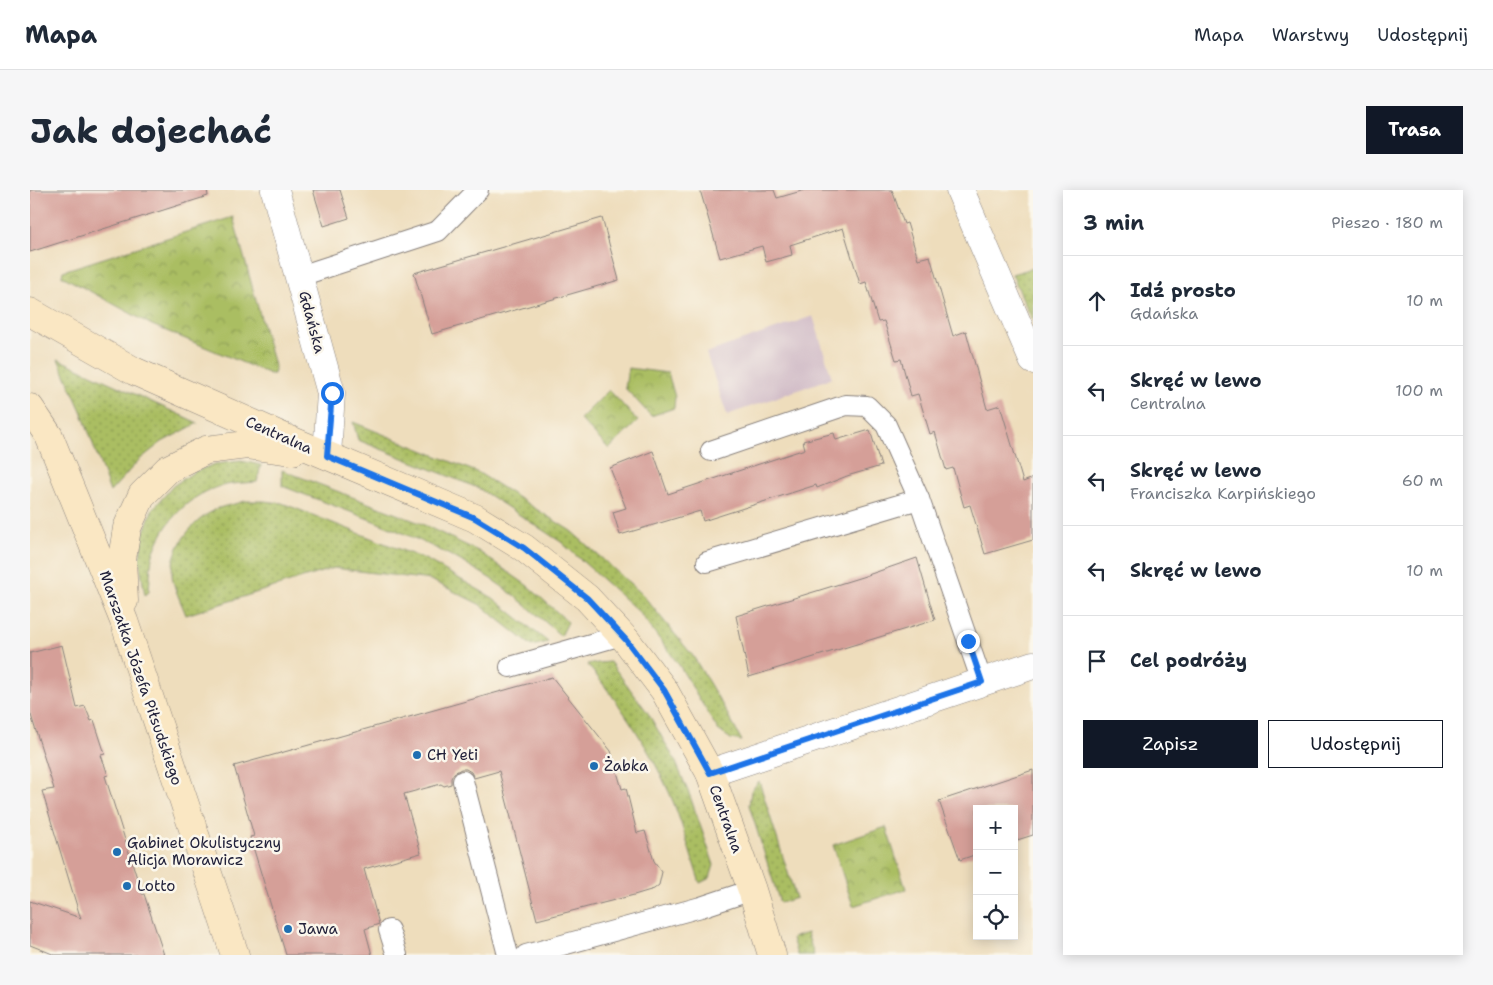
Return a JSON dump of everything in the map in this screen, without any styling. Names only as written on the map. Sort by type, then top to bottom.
[{"type":"main road","name":"Centralna","points":[[30,312],[134,371],[327,456],[475,518],[524,548],[587,598],[622,635],[664,690],[710,773],[752,890],[772,955]]},
{"type":"main road","name":"Marszałka Józefa Piłsudskiego","points":[[30,408],[49,436],[124,621],[235,955]]},
{"type":"main road","points":[[124,621],[122,559],[127,528],[142,495],[168,469],[206,450],[247,444],[327,456]]},
{"type":"street","name":"Gdańska","points":[[275,190],[332,393],[327,456]]},
{"type":"street","points":[[960,190],[1033,360]]},
{"type":"street","points":[[710,773],[1033,665]]},
{"type":"lane","points":[[300,276],[438,231],[478,190]]},
{"type":"lane","points":[[711,451],[846,405],[867,406],[886,425],[919,499],[982,682]]},
{"type":"lane","points":[[707,562],[919,499]]},
{"type":"lane","points":[[510,667],[622,635]]},
{"type":"lane","points":[[463,780],[508,955]]},
{"type":"lane","points":[[536,954],[701,907],[752,890]]},
{"type":"lane","points":[[389,930],[397,955]]},
{"type":"shaded area","points":[[813,316],[832,378],[727,415],[706,353]]},
{"type":"green space","points":[[233,217],[275,369],[274,374],[152,325],[62,276],[63,271]]},
{"type":"green space","points":[[1033,268],[1033,322],[1012,274]]},
{"type":"green space","points":[[58,359],[198,423],[162,442],[139,460],[110,492],[82,413]]},
{"type":"green space","points":[[628,368],[668,373],[675,397],[674,408],[651,416],[625,388]]},
{"type":"green space","points":[[609,390],[638,421],[609,449],[580,419]]},
{"type":"green space","points":[[353,422],[479,473],[571,531],[642,594],[693,656],[742,741],[731,739],[718,730],[679,665],[639,612],[561,542],[478,488],[358,440]]},
{"type":"green space","points":[[241,461],[261,465],[257,482],[230,484],[213,489],[201,494],[179,511],[170,521],[157,545],[151,562],[149,592],[145,595],[139,561],[144,531],[152,510],[173,486],[194,472],[215,464]]},
{"type":"green space","points":[[282,470],[420,523],[478,551],[528,586],[568,622],[561,636],[502,586],[457,559],[408,535],[282,486]]},
{"type":"green space","points":[[245,501],[282,503],[427,560],[493,598],[548,642],[532,646],[479,604],[431,580],[334,568],[186,615],[172,578],[173,564],[180,544],[193,526],[210,513],[222,507]]},
{"type":"green space","points":[[610,662],[648,713],[675,760],[690,796],[714,865],[710,878],[700,883],[678,814],[661,774],[633,725],[587,664]]},
{"type":"green space","points":[[759,781],[796,898],[780,903],[749,805],[751,791]]},
{"type":"green space","points":[[886,827],[906,889],[853,906],[833,845]]},
{"type":"green space","points":[[807,933],[814,955],[797,955],[792,938]]},
{"type":"building","points":[[30,190],[207,190],[208,196],[30,252]]},
{"type":"building","points":[[313,190],[340,190],[349,218],[324,226]]},
{"type":"building","points":[[700,190],[774,190],[777,198],[805,190],[892,190],[904,224],[907,223],[918,259],[930,256],[953,336],[966,331],[987,409],[1000,405],[1023,482],[1033,478],[1033,540],[985,554],[970,505],[964,507],[953,468],[946,470],[935,432],[930,434],[918,394],[911,396],[901,359],[896,360],[884,321],[878,322],[866,282],[860,284],[843,228],[790,245],[792,255],[766,262],[762,246],[720,258]]},
{"type":"building","points":[[602,218],[619,280],[432,334],[414,273]]},
{"type":"building","points":[[870,430],[881,466],[847,476],[817,488],[816,485],[703,521],[700,511],[620,535],[613,512],[626,508],[610,468],[653,451],[668,494],[805,449],[803,441],[834,433],[836,440]]},
{"type":"building","points":[[917,558],[935,620],[749,677],[736,616]]},
{"type":"building","points":[[62,645],[77,708],[85,706],[91,721],[94,720],[105,754],[101,755],[108,775],[105,776],[142,894],[144,894],[164,955],[55,955],[30,945],[30,901],[81,918],[42,791],[54,789],[30,712],[30,653]]},
{"type":"building","points":[[552,677],[611,751],[622,789],[626,788],[637,833],[645,831],[654,861],[662,872],[659,885],[654,889],[634,895],[537,920],[499,771],[474,778],[471,772],[461,769],[454,773],[451,778],[451,784],[444,786],[441,784],[404,794],[421,853],[364,869],[379,924],[365,929],[372,955],[286,955],[250,837],[254,836],[234,766]]},
{"type":"building","points":[[1033,770],[1033,835],[1018,840],[1018,805],[973,805],[973,855],[960,860],[939,801]]},
{"type":"place","name":"CH Yeti","points":[[417,755]]},
{"type":"place","name":"Żabka","points":[[594,766]]},
{"type":"place","name":"Gabinet Okulistyczny Alicja Morawicz","points":[[117,852]]},
{"type":"place","name":"Lotto","points":[[127,886]]},
{"type":"place","name":"Jawa","points":[[288,929]]},
{"type":"route","points":[[332,393],[327,456],[475,518],[524,548],[587,598],[626,640],[664,690],[710,773],[982,682],[968,641]]}]
